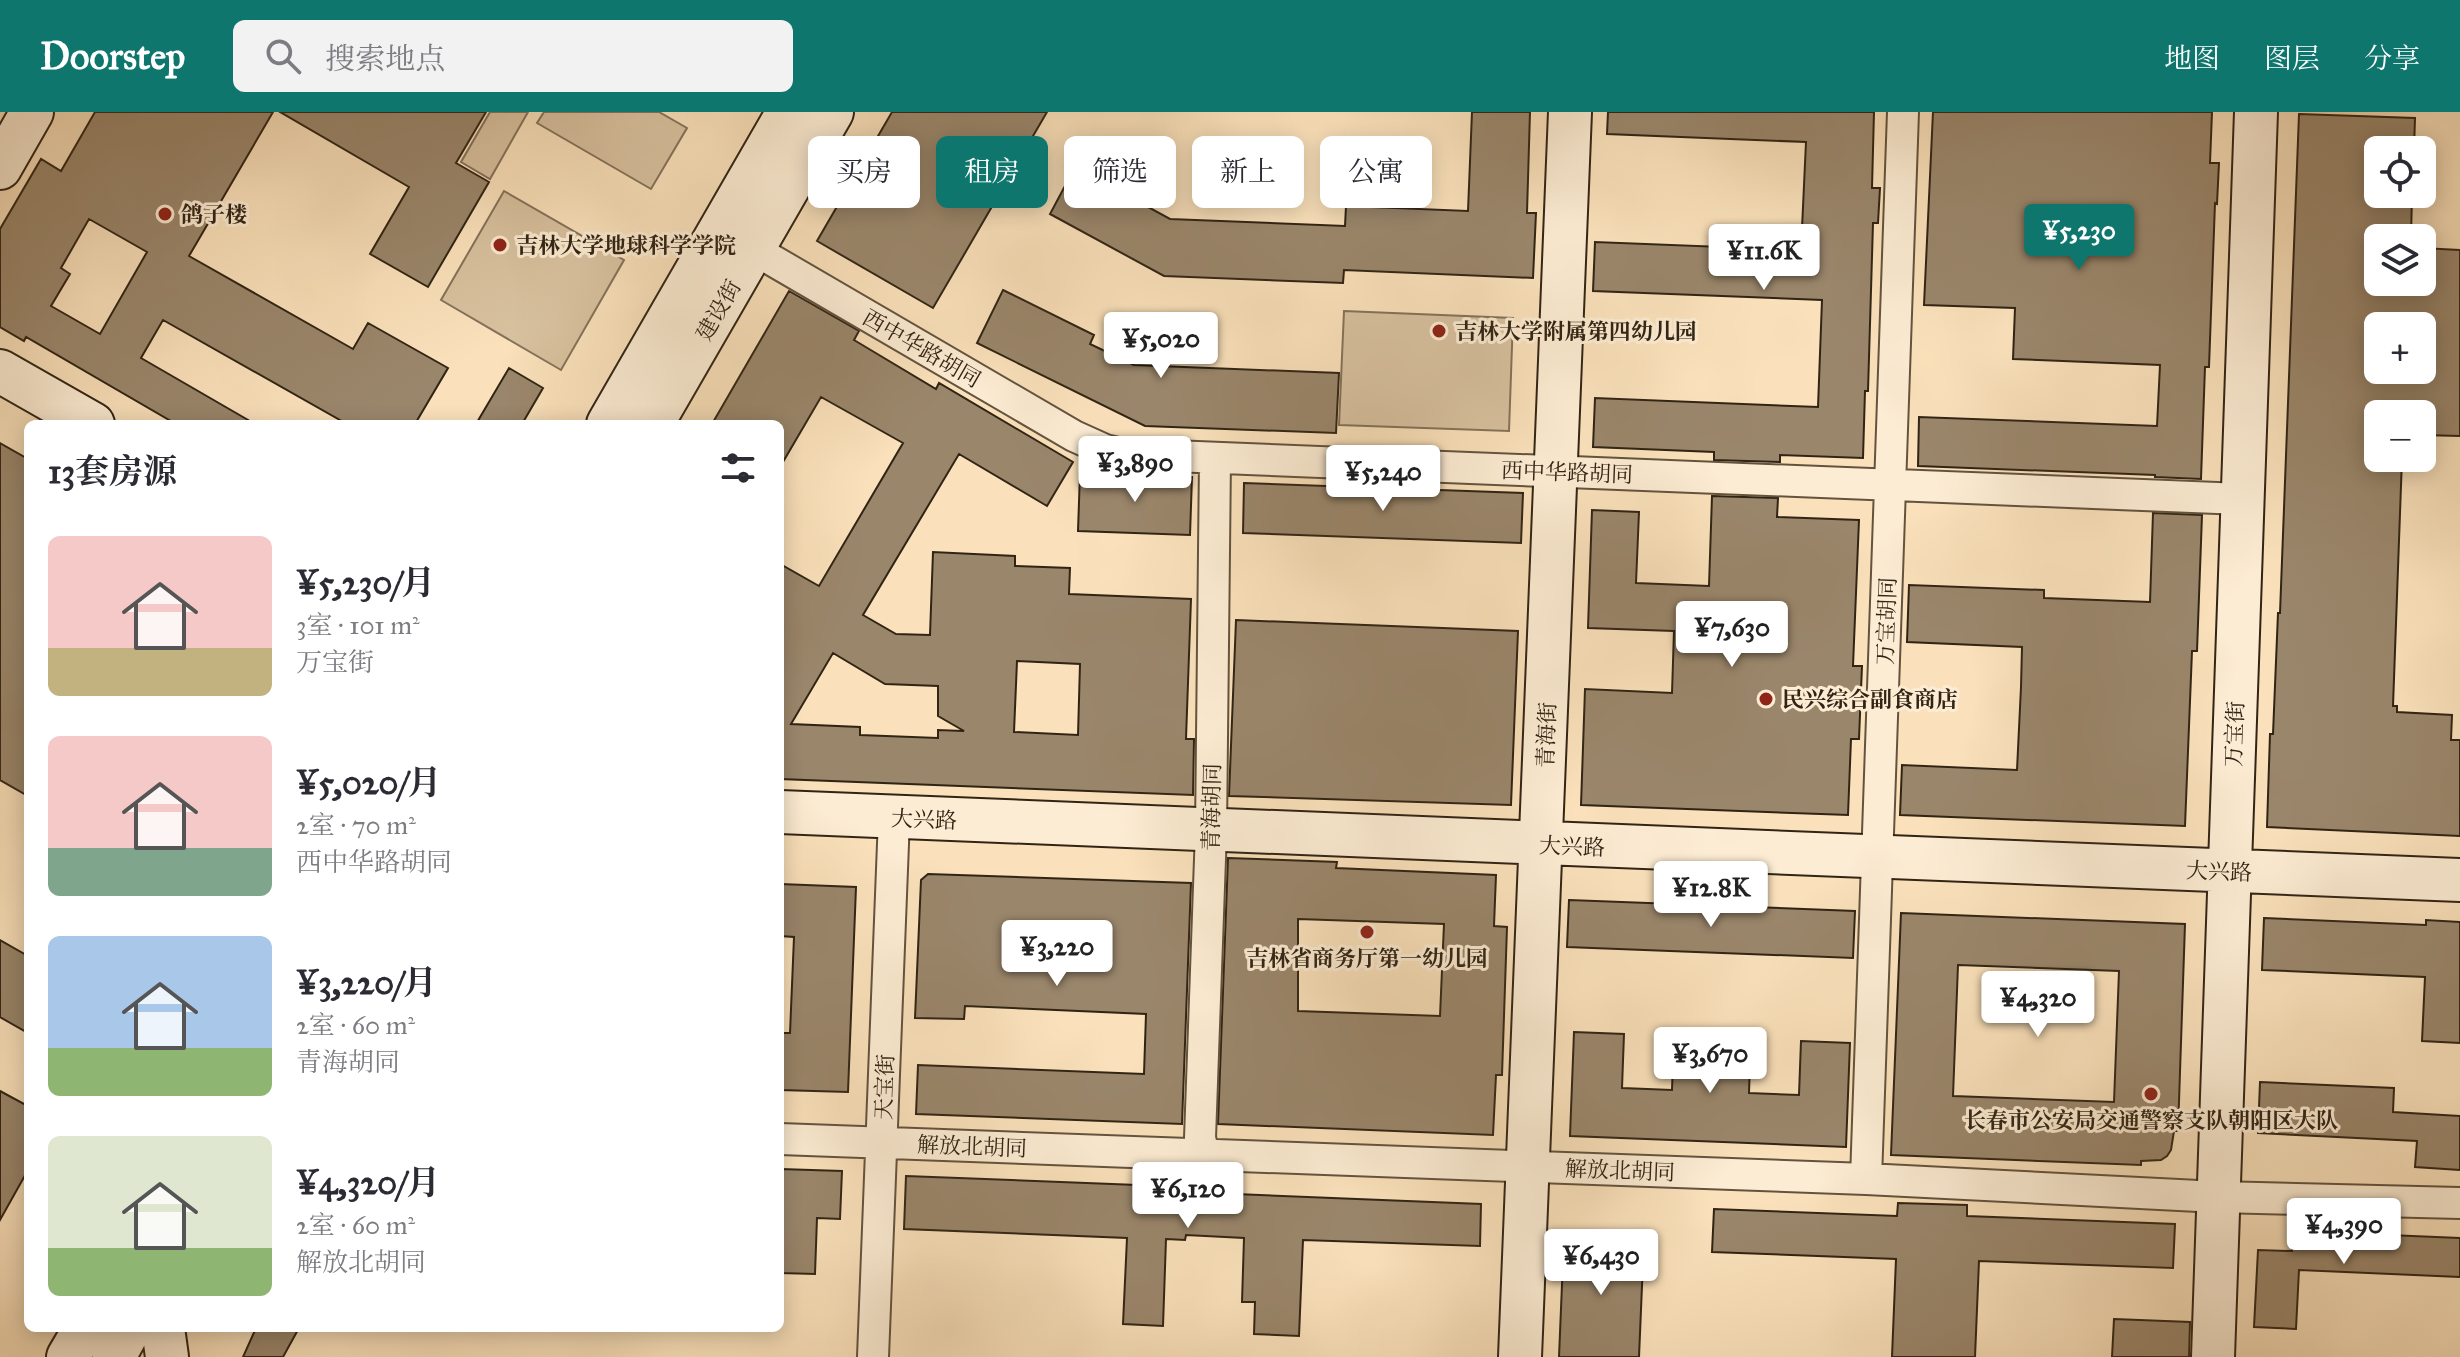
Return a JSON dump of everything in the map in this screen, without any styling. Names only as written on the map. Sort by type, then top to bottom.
[{"type":"street","points":[[0,168],[32,112]]},
{"type":"street","name":"建设街","points":[[610,420],[788,112]]},
{"type":"street","name":"建设街","points":[[654,420],[832,112]]},
{"type":"street","name":"青海街","points":[[1520,1357],[1570,112]]},
{"type":"street","name":"万宝胡同","points":[[1866,1179],[1903,112]]},
{"type":"street","name":"万宝街","points":[[2213,1357],[2256,112]]},
{"type":"street","name":"西中华路胡同","points":[[753,249],[1091,445],[1123,454],[2242,499]]},
{"type":"street","points":[[0,371],[86,420]]},
{"type":"street","name":"青海胡同","points":[[1204,1155],[1200,1138],[1211,831],[1215,458]]},
{"type":"street","name":"大兴路","points":[[784,812],[2460,880]]},
{"type":"street","name":"天宝街","points":[[873,1357],[894,818]]},
{"type":"street","name":"解放北胡同","points":[[784,1139],[1866,1179],[2218,1197],[2460,1203]]},
{"type":"street","points":[[68,1357],[83,1332]]},
{"type":"street","points":[[114,1357],[128,1332]]},
{"type":"street","points":[[164,1332],[167,1357]]},
{"type":"shaded area","points":[[490,112],[528,112],[490,179],[461,162]]},
{"type":"shaded area","points":[[544,112],[659,112],[687,128],[651,189],[537,123]]},
{"type":"shaded area","points":[[504,191],[624,260],[561,370],[441,300]]},
{"type":"shaded area","points":[[1344,311],[1513,318],[1509,431],[1339,425]]},
{"type":"building","points":[[95,112],[273,112],[189,256],[353,349],[368,323],[448,368],[417,420],[340,420],[163,320],[141,358],[248,420],[169,420],[26,337],[24,341],[0,327],[0,229],[41,159],[61,171]],"holes":[[[89,219],[147,252],[100,334],[51,306],[70,274],[61,268]]]},
{"type":"building","points":[[280,112],[486,112],[456,163],[489,182],[428,287],[370,254],[409,187]]},
{"type":"building","points":[[892,112],[1047,112],[1033,136],[936,136],[936,208],[991,208],[933,308],[817,241],[836,208],[920,208],[920,136],[878,136]]},
{"type":"building","points":[[1472,112],[1530,112],[1527,213],[1536,213],[1533,278],[1344,270],[1343,283],[1164,276],[1050,214],[1064,188],[1064,208],[1150,208],[1170,219],[1345,226],[1346,208],[1468,211]]},
{"type":"building","points":[[1608,112],[1874,112],[1872,188],[1880,188],[1878,223],[1873,223],[1863,458],[1780,455],[1780,462],[1714,460],[1714,452],[1593,447],[1595,398],[1818,407],[1822,300],[1593,291],[1595,242],[1801,250],[1806,142],[1607,134]]},
{"type":"building","points":[[1933,112],[2212,112],[2210,163],[2219,163],[2201,479],[1918,466],[1919,417],[2157,426],[2160,365],[2013,359],[2015,308],[1924,305]]},
{"type":"building","points":[[2299,114],[2415,118],[2414,136],[2364,136],[2364,208],[2412,208],[2411,224],[2364,224],[2364,296],[2436,296],[2436,249],[2460,250],[2460,436],[2436,435],[2436,400],[2364,400],[2364,472],[2401,472],[2393,706],[2397,706],[2397,712],[2452,715],[2451,740],[2460,740],[2460,836],[2267,827]]},
{"type":"building","points":[[1003,290],[1094,335],[1090,344],[1134,365],[1339,373],[1336,433],[1145,426],[977,343]]},
{"type":"building","points":[[789,291],[859,331],[854,340],[936,389],[939,383],[1073,462],[1047,506],[959,454],[863,615],[896,634],[930,635],[933,552],[1015,556],[1015,566],[1070,568],[1069,594],[1191,599],[1186,739],[1194,739],[1193,795],[784,779],[784,566],[819,586],[903,443],[821,397],[784,460],[784,420],[714,420]],"holes":[[[833,653],[885,684],[938,686],[938,716],[964,731],[938,730],[938,738],[860,735],[860,727],[791,724]],[[1017,661],[1080,664],[1078,735],[1014,732]]]},
{"type":"building","points":[[509,368],[543,388],[524,420],[478,420]]},
{"type":"building","points":[[0,443],[24,457],[24,794],[0,780]]},
{"type":"building","points":[[1080,473],[1192,477],[1190,535],[1078,531]]},
{"type":"building","points":[[1244,483],[1523,493],[1521,543],[1243,533]]},
{"type":"building","points":[[1712,496],[1778,498],[1777,517],[1859,520],[1853,666],[1862,666],[1859,739],[1851,739],[1848,815],[1581,805],[1585,689],[1672,693],[1674,631],[1588,628],[1592,510],[1639,512],[1636,583],[1709,586]]},
{"type":"building","points":[[2153,513],[2202,515],[2197,651],[2192,651],[2185,826],[1900,815],[1902,765],[2017,770],[2021,687],[2022,647],[1907,642],[1909,585],[2044,590],[2044,598],[2150,602]]},
{"type":"building","points":[[1236,620],[1518,631],[1511,805],[1229,796]]},
{"type":"building","points":[[1228,858],[1337,862],[1336,868],[1496,875],[1494,926],[1507,927],[1502,1075],[1496,1075],[1493,1135],[1218,1124]],"holes":[[[1298,919],[1444,924],[1440,1016],[1298,1011]]]},
{"type":"building","points":[[928,874],[1191,883],[1182,1124],[916,1114],[918,1065],[1144,1074],[1146,1014],[965,1006],[964,1019],[915,1018],[921,880]]},
{"type":"building","points":[[784,884],[856,887],[848,1092],[784,1090],[784,1033],[790,1033],[794,937],[784,936]]},
{"type":"building","points":[[1569,900],[1855,911],[1853,958],[1567,947]]},
{"type":"building","points":[[1901,913],[2185,924],[2178,1131],[2174,1131],[2167,1156],[2161,1160],[2141,1161],[2141,1165],[1891,1155]],"holes":[[[1958,965],[2119,971],[2114,1102],[1953,1096]]]},
{"type":"building","points":[[2264,918],[2426,925],[2426,920],[2460,922],[2460,1043],[2422,1041],[2425,977],[2262,970]]},
{"type":"building","points":[[0,940],[24,954],[24,1031],[0,1017]]},
{"type":"building","points":[[1574,1032],[1624,1034],[1622,1088],[1672,1090],[1674,1034],[1751,1037],[1749,1093],[1799,1095],[1801,1041],[1850,1043],[1846,1147],[1570,1136]]},
{"type":"building","points":[[2260,1082],[2394,1088],[2393,1112],[2460,1116],[2460,1170],[2415,1167],[2417,1141],[2258,1133]]},
{"type":"building","points":[[0,1091],[24,1104],[24,1177],[0,1220]]},
{"type":"building","points":[[784,1169],[842,1171],[840,1219],[817,1218],[815,1274],[784,1273]]},
{"type":"building","points":[[906,1176],[1188,1187],[1187,1192],[1481,1204],[1480,1246],[1303,1240],[1299,1336],[1254,1334],[1255,1302],[1242,1302],[1244,1238],[1186,1235],[1185,1240],[1166,1239],[1163,1326],[1123,1324],[1127,1238],[904,1229]]},
{"type":"building","points":[[1898,1203],[1967,1205],[1967,1216],[2175,1224],[2173,1268],[1979,1261],[1975,1357],[1892,1357],[1896,1259],[1712,1252],[1714,1209],[1897,1216]]},
{"type":"building","points":[[2293,1231],[2460,1238],[2460,1277],[2299,1270],[2296,1329],[2254,1327],[2258,1250],[2292,1251]]},
{"type":"building","points":[[1564,1236],[1644,1238],[1639,1357],[1559,1357]]},
{"type":"building","points":[[2114,1319],[2190,1322],[2189,1357],[2112,1357]]},
{"type":"building","points":[[254,1332],[297,1332],[283,1357],[243,1357]]},
{"type":"place","name":"鸽子楼","points":[[165,214]]},
{"type":"place","name":"吉林大学地球科学学院","points":[[500,245]]},
{"type":"place","name":"吉林大学附属第四幼儿园","points":[[1439,331]]},
{"type":"place","name":"民兴综合副食商店","points":[[1766,699]]},
{"type":"place","name":"吉林省商务厅第一幼儿园","points":[[1367,932]]},
{"type":"place","name":"长春市公安局交通警察支队朝阳区大队","points":[[2151,1094]]}]
